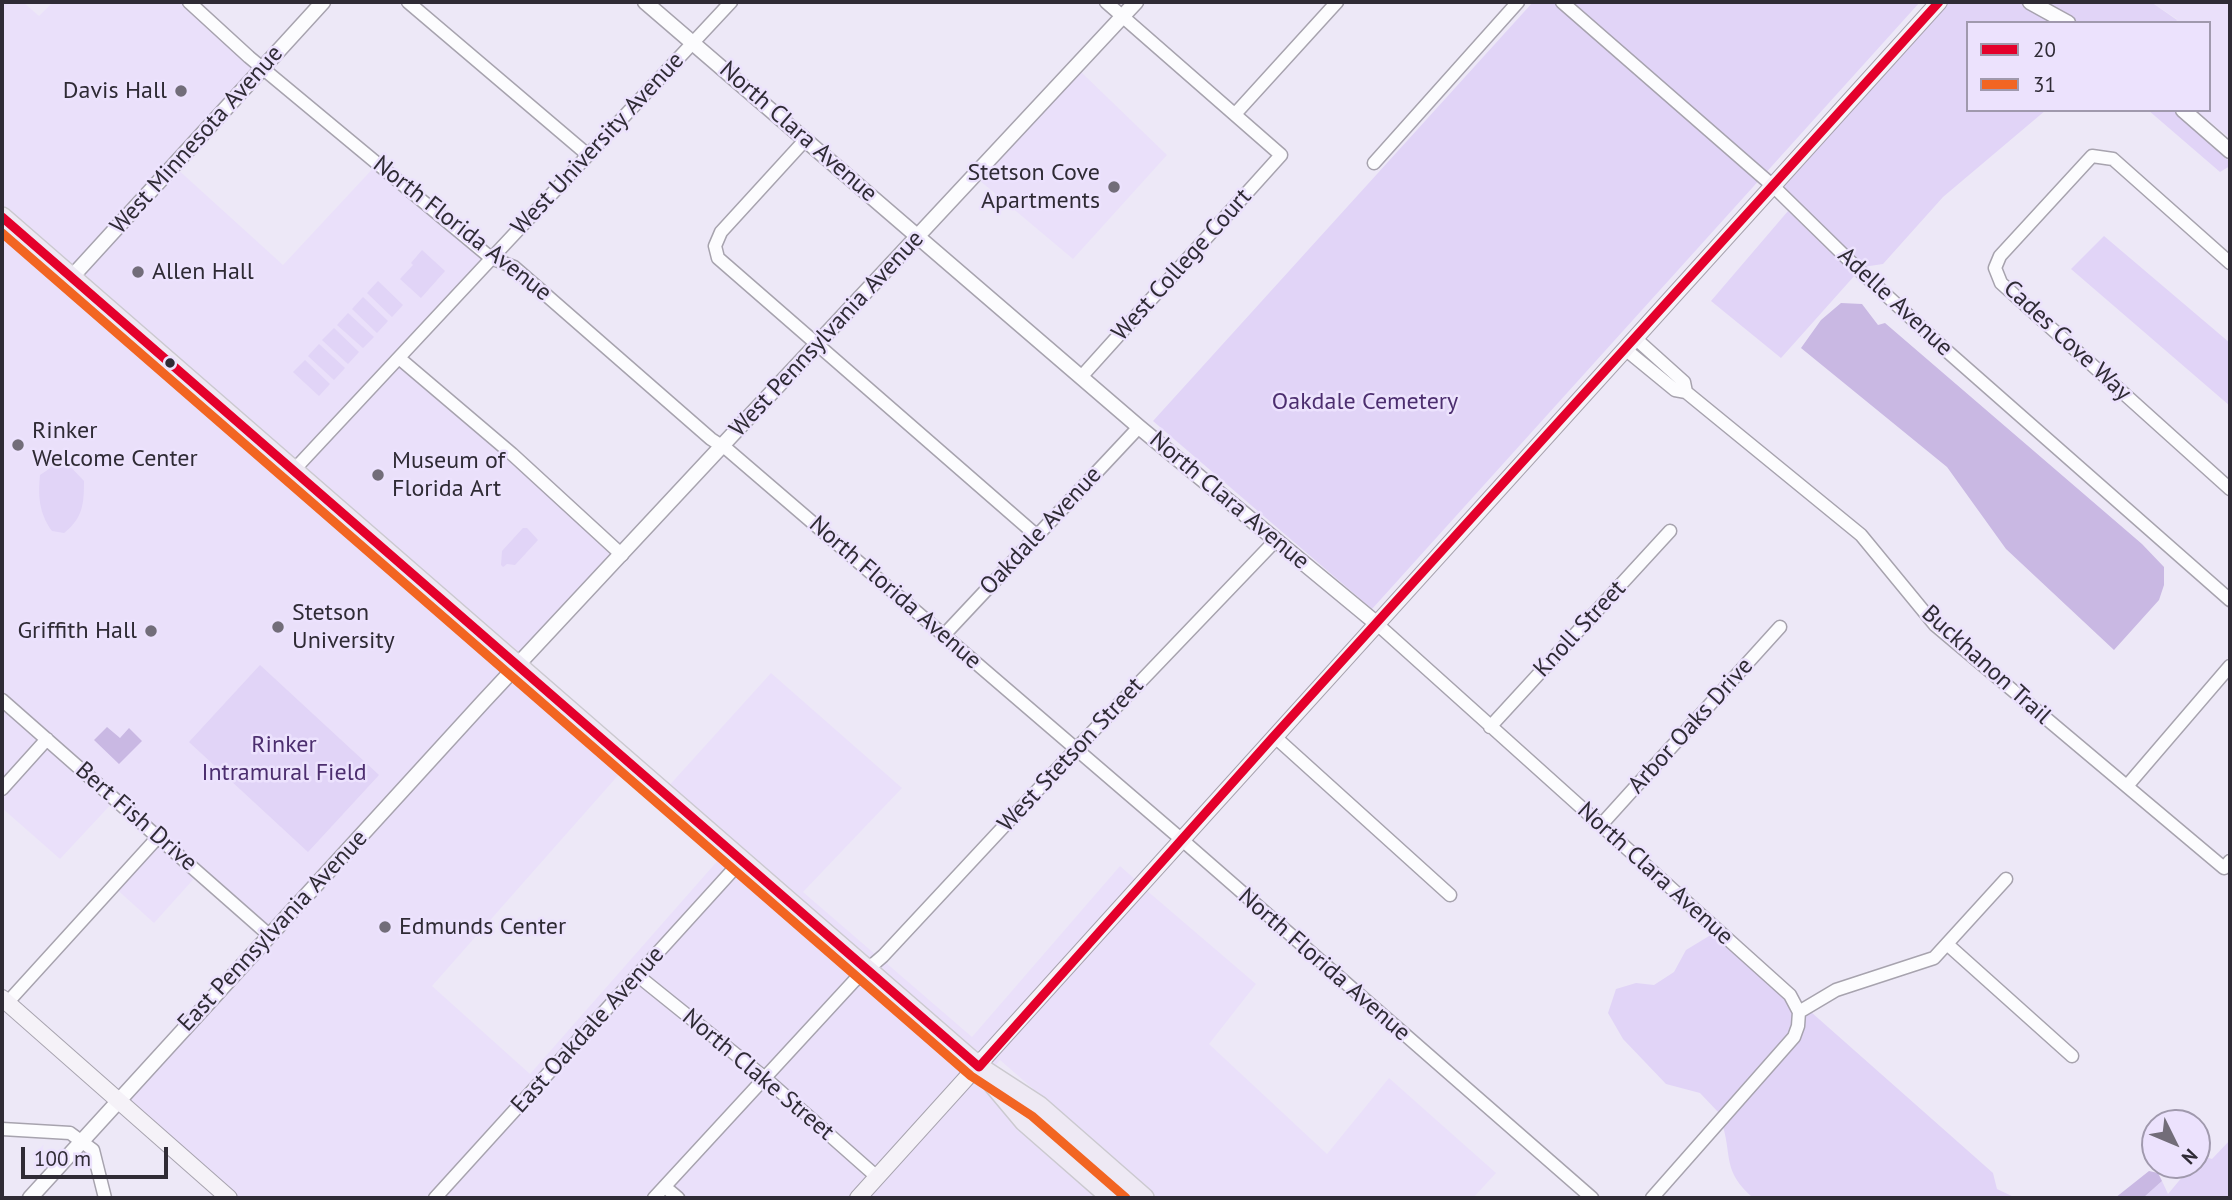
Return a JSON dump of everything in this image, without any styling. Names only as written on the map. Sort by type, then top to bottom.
[{"type":"main road","points":[[858,1198],[1939,2]]},
{"type":"main road","points":[[2,218],[979,1067],[1040,1106],[1144,1198]]},
{"type":"main road","points":[[4,1001],[229,1198]]},
{"type":"main road","points":[[979,1067],[1024,1121],[1112,1198]]},
{"type":"street","name":"North Florida Avenue","points":[[189,2],[249,57],[491,257],[514,267],[1181,839],[1592,1198]]},
{"type":"street","name":"West Minnesota Avenue","points":[[70,279],[323,2]]},
{"type":"street","points":[[408,2],[588,155]]},
{"type":"street","name":"North Clara Avenue","points":[[645,2],[1139,427],[1376,623],[1790,995],[1799,1012]]},
{"type":"street","name":"West University Avenue","points":[[293,471],[731,2]]},
{"type":"street","points":[[1106,2],[1236,113],[1337,2]]},
{"type":"street","name":"West Pennsylvania Avenue","points":[[518,666],[1136,2]]},
{"type":"street","points":[[1374,163],[1518,2]]},
{"type":"street","name":"Adelle Avenue","points":[[1562,2],[1773,186],[1948,352],[2230,600]]},
{"type":"street","points":[[2030,2],[2064,21]]},
{"type":"street","points":[[2185,112],[2230,151]]},
{"type":"street","name":"West College Court","points":[[1082,376],[1281,155],[1236,113]]},
{"type":"street","points":[[806,139],[721,232],[715,246],[718,258],[1036,534]]},
{"type":"street","name":"Cades Cove Way","points":[[2230,263],[2113,159],[2092,156],[2000,256],[1995,268],[2001,284],[2230,489]]},
{"type":"street","name":"Buckhanon Trail","points":[[1630,343],[1675,390],[1686,392],[1861,535],[1935,625],[2224,868],[2230,861]]},
{"type":"street","points":[[399,358],[512,454],[622,555]]},
{"type":"street","name":"Oakdale Avenue","points":[[944,635],[1139,427]]},
{"type":"street","name":"Knoll Street","points":[[1490,727],[1670,531]]},
{"type":"street","name":"West Stetson Street","points":[[654,1198],[854,981],[883,956],[1276,540]]},
{"type":"street","name":"Arbor Oaks Drive","points":[[1601,825],[1780,627]]},
{"type":"street","name":"East Pennsylvania Avenue","points":[[30,1198],[518,666]]},
{"type":"street","points":[[2127,786],[2230,666]]},
{"type":"street","name":"Bert Fish Drive","points":[[2,700],[269,935]]},
{"type":"street","points":[[1274,736],[1450,895]]},
{"type":"street","points":[[2,789],[47,739]]},
{"type":"street","points":[[4,1001],[158,836]]},
{"type":"street","name":"East Oakdale Avenue","points":[[435,1198],[741,861]]},
{"type":"street","points":[[1652,1198],[1794,1037],[1799,1012],[1836,990],[1934,958],[2006,878]]},
{"type":"street","points":[[1947,944],[2072,1056]]},
{"type":"street","name":"North Clake Street","points":[[637,975],[765,1078],[877,1177]]},
{"type":"street","points":[[2,1129],[70,1133],[93,1150],[105,1198]]},
{"type":"street","points":[[664,1187],[678,1198]]},
{"type":"shaded area","name":"Stetson University","points":[[2,2],[23,2],[39,16],[53,2],[191,2],[264,67],[174,166],[283,265],[378,163],[491,257],[399,358],[622,555],[518,666],[629,763],[432,986],[530,1074],[720,858],[655,800],[659,796],[733,861],[635,968],[435,1198],[230,1198],[118,1099],[269,935],[199,873],[154,923],[113,886],[158,836],[115,800],[60,859],[2,808]]},
{"type":"shaded area","points":[[2151,2],[2230,2],[2230,138],[2198,112],[2211,112],[2211,21],[2176,21],[2177,19]]},
{"type":"shaded area","points":[[1080,71],[1167,155],[1073,259],[979,180]]},
{"type":"shaded area","points":[[1841,303],[1862,304],[1878,325],[1885,323],[2142,544],[2164,567],[2164,585],[2159,600],[2114,650],[2006,549],[1947,467],[1801,348],[1821,320]]},
{"type":"shaded area","points":[[771,673],[902,788],[803,892],[876,955],[866,963],[666,789]]},
{"type":"shaded area","points":[[107,727],[120,738],[129,728],[142,741],[119,764],[94,740]]},
{"type":"shaded area","points":[[1120,866],[1137,881],[978,1060],[875,970],[885,962],[972,1037]]},
{"type":"shaded area","points":[[742,868],[859,969],[764,1071],[645,975]]},
{"type":"shaded area","points":[[1145,889],[1256,984],[1209,1044],[1327,1154],[1389,1078],[1496,1173],[1473,1198],[1158,1198],[1000,1060],[992,1070],[987,1066]]},
{"type":"shaded area","points":[[867,977],[971,1067],[877,1169],[772,1078]]},
{"type":"shaded area","points":[[638,982],[757,1078],[646,1198],[442,1198]]},
{"type":"shaded area","points":[[979,1075],[984,1081],[982,1085],[1105,1198],[866,1198]]},
{"type":"shaded area","points":[[766,1086],[870,1177],[850,1198],[686,1198],[672,1187]]},
{"type":"shaded area","points":[[2141,1177],[2162,1181],[2143,1198],[2115,1198]]},
{"type":"green space","name":"Oakdale Cemetery","points":[[1533,2],[1920,2],[1372,609],[1153,421]]},
{"type":"green space","points":[[1947,2],[2019,2],[2054,21],[1966,21],[1966,112],[2044,112],[1943,197],[1883,264],[1863,267],[1780,186]]},
{"type":"green space","points":[[2041,2],[2151,2],[2177,20],[2176,21],[2075,21]]},
{"type":"green space","points":[[2150,112],[2175,112],[2230,162],[2230,166],[2220,172]]},
{"type":"green space","points":[[1788,211],[1856,274],[1781,358],[1711,301]]},
{"type":"green space","points":[[2104,236],[2230,343],[2230,406],[2071,269]]},
{"type":"green space","points":[[422,250],[445,271],[421,298],[400,279]]},
{"type":"green space","points":[[378,281],[403,305],[392,317],[367,293]]},
{"type":"green space","points":[[363,297],[388,321],[377,333],[352,309]]},
{"type":"green space","points":[[348,313],[374,337],[363,348],[337,325]]},
{"type":"green space","points":[[334,328],[359,352],[348,364],[322,340]]},
{"type":"green space","points":[[319,344],[345,368],[334,380],[308,356]]},
{"type":"green space","points":[[305,360],[330,384],[319,396],[293,372]]},
{"type":"green space","points":[[60,456],[84,481],[84,497],[79,516],[64,533],[52,531],[44,518],[39,497],[40,475]]},
{"type":"green space","points":[[523,528],[527,528],[538,540],[515,565],[507,564],[503,567],[502,551]]},
{"type":"green space","name":"Rinker Intramural Field","points":[[260,665],[379,775],[308,852],[189,742]]},
{"type":"green space","points":[[1714,933],[1786,998],[1794,1013],[1789,1034],[1719,1113],[1700,1093],[1666,1084],[1623,1039],[1608,1013],[1616,989],[1636,983],[1654,985],[1674,972],[1686,950]]},
{"type":"green space","points":[[1811,1012],[1993,1173],[1997,1189],[2016,1198],[1753,1198],[1743,1189],[1730,1164],[1723,1126],[1805,1016]]},
{"type":"green space","points":[[2230,1140],[2230,1198],[2143,1198],[2162,1181],[2168,1194],[2180,1179],[2211,1179],[2212,1159]]},
{"type":"transit line","name":"20","points":[[2,217],[979,1067],[1274,736],[1939,2]]},
{"type":"transit line","name":"31","points":[[2,233],[971,1076],[1032,1116],[1126,1198]]},
{"type":"place","name":"Davis Hall","points":[[181,91]]},
{"type":"place","name":"Stetson Cove Apartments","points":[[1114,187]]},
{"type":"place","name":"Allen Hall","points":[[138,272]]},
{"type":"place","name":"Rinker Welcome Center","points":[[18,445]]},
{"type":"place","name":"Museum of Florida Art","points":[[378,475]]},
{"type":"place","name":"Stetson University","points":[[278,627]]},
{"type":"place","name":"Griffith Hall","points":[[151,631]]},
{"type":"place","name":"Edmunds Center","points":[[385,927]]}]
